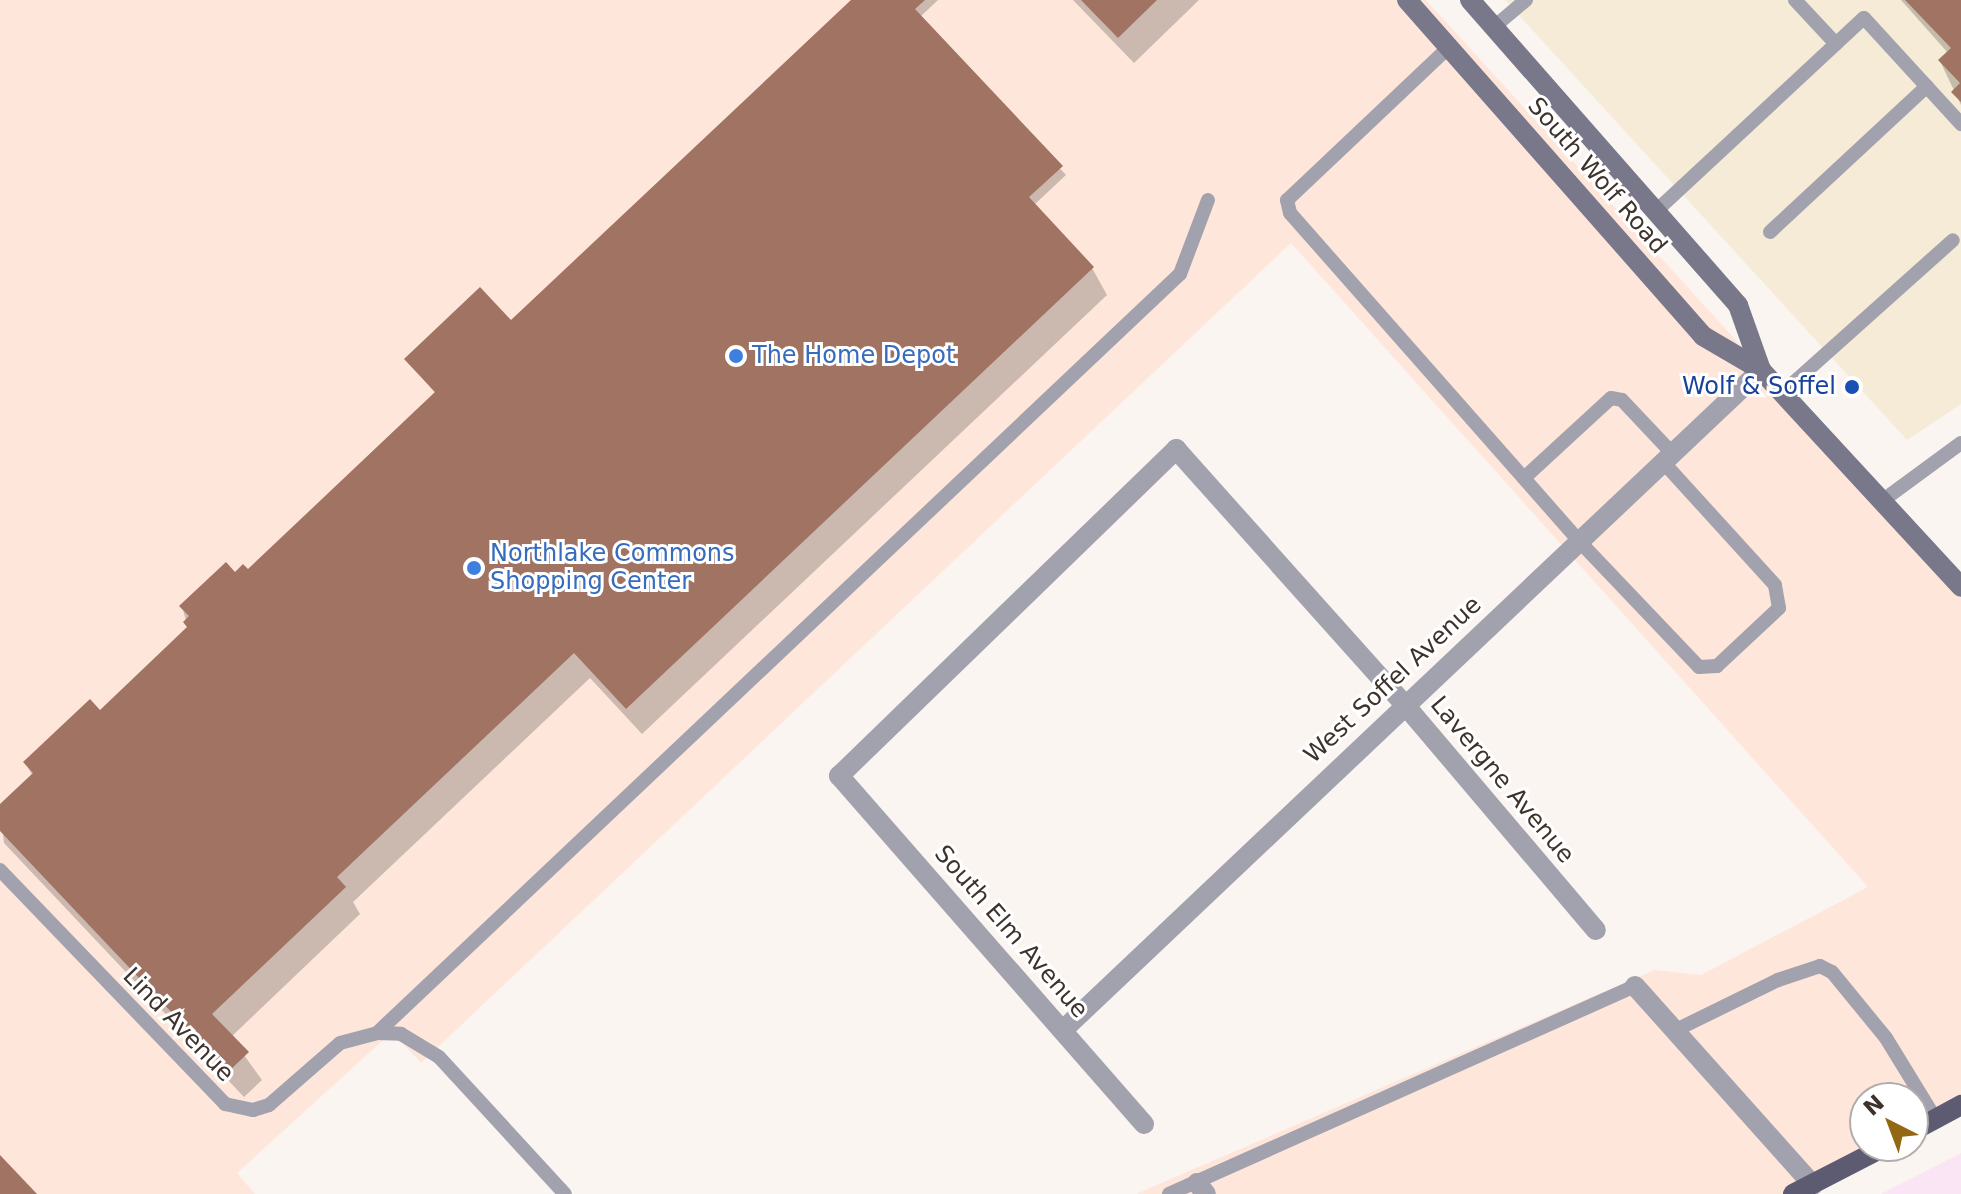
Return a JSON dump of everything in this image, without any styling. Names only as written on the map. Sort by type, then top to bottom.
[{"type":"main road","name":"South Wolf Road","points":[[1407,0],[1703,336],[1761,370],[1961,587]]},
{"type":"main road","name":"South Wolf Road","points":[[1470,0],[1738,305],[1761,370]]},
{"type":"main road","points":[[1929,1122],[1961,1105]]},
{"type":"main road","points":[[1793,1194],[1856,1162]]},
{"type":"street","name":"West Soffel Avenue","points":[[1063,1030],[1761,370]]},
{"type":"street","name":"Lavergne Avenue","points":[[839,776],[1176,449],[1405,705],[1596,930]]},
{"type":"street","name":"South Elm Avenue","points":[[839,776],[1144,1124]]},
{"type":"street","points":[[1635,986],[1813,1185]]},
{"type":"lane","points":[[1494,27],[1526,0]]},
{"type":"lane","points":[[1801,2],[1836,44]]},
{"type":"lane","points":[[1655,212],[1864,18],[1961,124]]},
{"type":"lane","points":[[1449,47],[1287,200],[1290,213],[1579,541],[1699,667],[1717,666],[1779,608],[1775,585],[1622,400],[1611,398],[1524,478]]},
{"type":"lane","points":[[1770,232],[1927,86]]},
{"type":"lane","points":[[377,1033],[1180,274],[1208,200]]},
{"type":"lane","points":[[1782,393],[1953,240]]},
{"type":"lane","points":[[1882,501],[1961,443]]},
{"type":"lane","name":"Lind Avenue","points":[[0,870],[225,1104],[253,1110],[269,1105],[340,1043],[377,1033]]},
{"type":"lane","points":[[1676,1030],[1778,980],[1820,966],[1832,972],[1886,1038],[1935,1118]]},
{"type":"lane","points":[[1169,1194],[1201,1189],[1635,986]]},
{"type":"lane","points":[[377,1033],[401,1034],[439,1057],[565,1194]]},
{"type":"shaded area","name":"Northlake Commons Shopping Center","points":[[0,0],[1426,0],[1961,587],[1961,1105],[1929,1122],[1929,1082],[1849,1082],[1849,1157],[1793,1194],[1136,1194],[1654,970],[1701,975],[1868,887],[1291,243],[421,1063],[392,1032],[237,1173],[255,1194],[0,1194]]},
{"type":"shaded area","points":[[1505,0],[1961,0],[1961,404],[1907,440]]},
{"type":"shaded area","points":[[1961,1153],[1961,1194],[1881,1194]]},
{"type":"building","points":[[851,0],[925,0],[915,9],[1063,166],[1029,197],[1094,267],[626,709],[574,653],[337,877],[346,887],[212,1014],[249,1052],[228,1072],[0,831],[0,804],[33,773],[23,762],[90,699],[100,710],[187,627],[183,622],[189,616],[179,606],[226,562],[235,572],[243,564],[248,569],[435,392],[404,359],[480,287],[511,320]]},
{"type":"building","points":[[1081,0],[1157,0],[1118,38]]},
{"type":"building","points":[[1905,0],[1961,0],[1961,102],[1951,92],[1960,83],[1938,60],[1951,48]]},
{"type":"building","points":[[0,1155],[37,1194],[0,1194]]},
{"type":"place","name":"The Home Depot","points":[[736,356]]},
{"type":"place","name":"Wolf & Soffel","points":[[1852,387]]},
{"type":"place","name":"Northlake Commons Shopping Center","points":[[474,568]]}]
